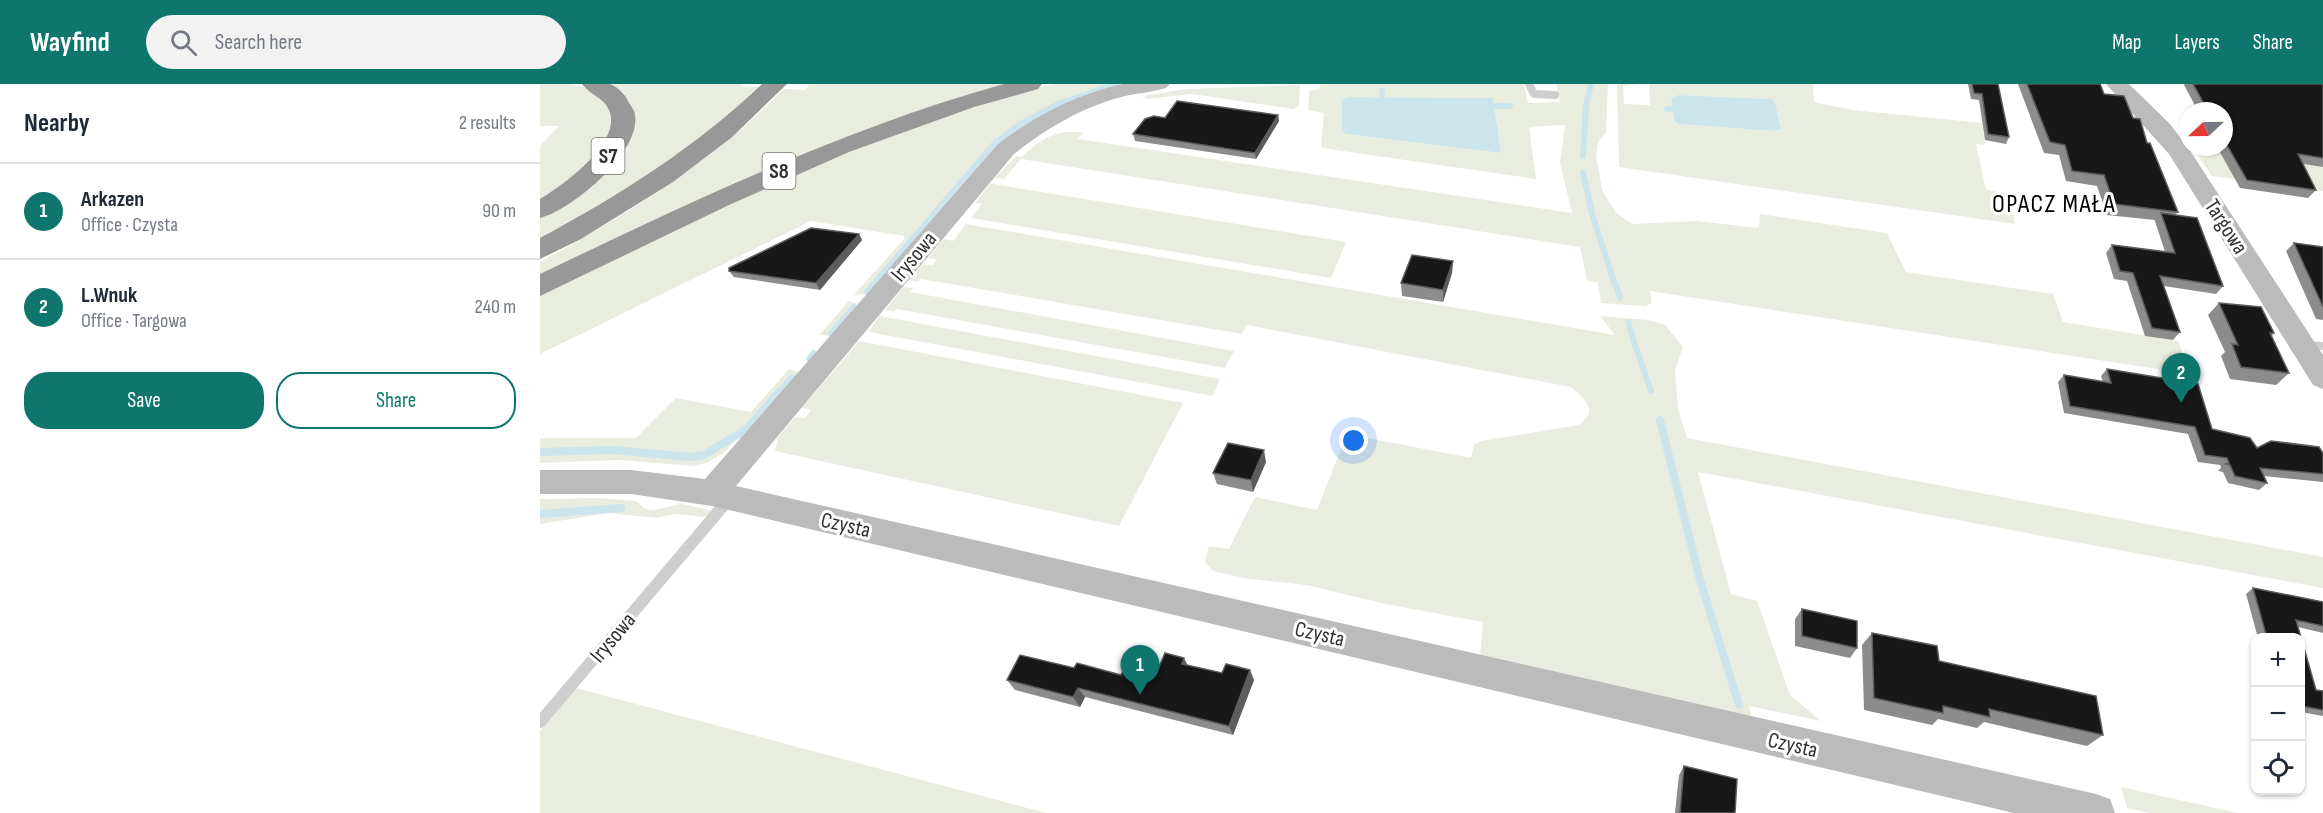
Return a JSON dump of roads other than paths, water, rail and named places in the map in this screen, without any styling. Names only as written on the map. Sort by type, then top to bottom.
[{"type":"highway","name":"S7","points":[[540,210],[564,196],[594,171],[607,158],[622,131],[623,119],[619,104],[613,96],[594,84]]},
{"type":"highway","points":[[540,250],[621,205],[679,165],[737,120],[775,84]]},
{"type":"highway","name":"S8","points":[[540,286],[747,186],[834,147],[933,111],[1030,84]]},
{"type":"street","name":"Irysowa","points":[[722,495],[1006,149],[1037,126],[1066,110],[1108,95],[1159,84]]},
{"type":"street","name":"Targowa","points":[[2117,84],[2161,128],[2179,151],[2313,346],[2323,378]]},
{"type":"street","name":"Czysta","points":[[540,482],[631,482],[722,495],[2096,813]]},
{"type":"lane","points":[[1529,84],[1534,94],[1555,95]]},
{"type":"lane","name":"Irysowa","points":[[540,722],[722,495]]},
{"type":"water","points":[[1678,95],[1772,99],[1775,102],[1781,129],[1772,131],[1678,124],[1674,121],[1671,98]]},
{"type":"water","points":[[1348,97],[1493,98],[1501,153],[1346,134],[1342,131],[1342,100]]},
{"type":"waterway","points":[[867,292],[994,144],[1022,123],[1061,103],[1116,84]]},
{"type":"waterway","points":[[1583,156],[1586,106],[1591,84]]},
{"type":"waterway","points":[[1382,91],[1382,97]]},
{"type":"waterway","points":[[1495,106],[1510,106]]},
{"type":"waterway","points":[[1667,109],[1672,109]]},
{"type":"waterway","points":[[1583,173],[1593,217],[1615,285]]},
{"type":"waterway","points":[[1616,285],[1620,298]]},
{"type":"waterway","points":[[831,334],[854,307]]},
{"type":"waterway","points":[[1628,322],[1633,338]]},
{"type":"waterway","points":[[1633,339],[1651,391]]},
{"type":"waterway","points":[[809,359],[814,353]]},
{"type":"waterway","points":[[777,394],[792,377]]},
{"type":"waterway","points":[[540,452],[613,450],[690,457],[704,455],[747,429],[778,393]]},
{"type":"waterway","points":[[1660,420],[1700,580],[1739,705]]},
{"type":"waterway","points":[[540,514],[621,508]]},
{"type":"place","name":"L.Wnuk","points":[[2181,403]]},
{"type":"place","name":"Arkazen","points":[[1140,695]]},
{"type":"district","name":"OPACZ MAŁA","points":[[2054,203]]}]
